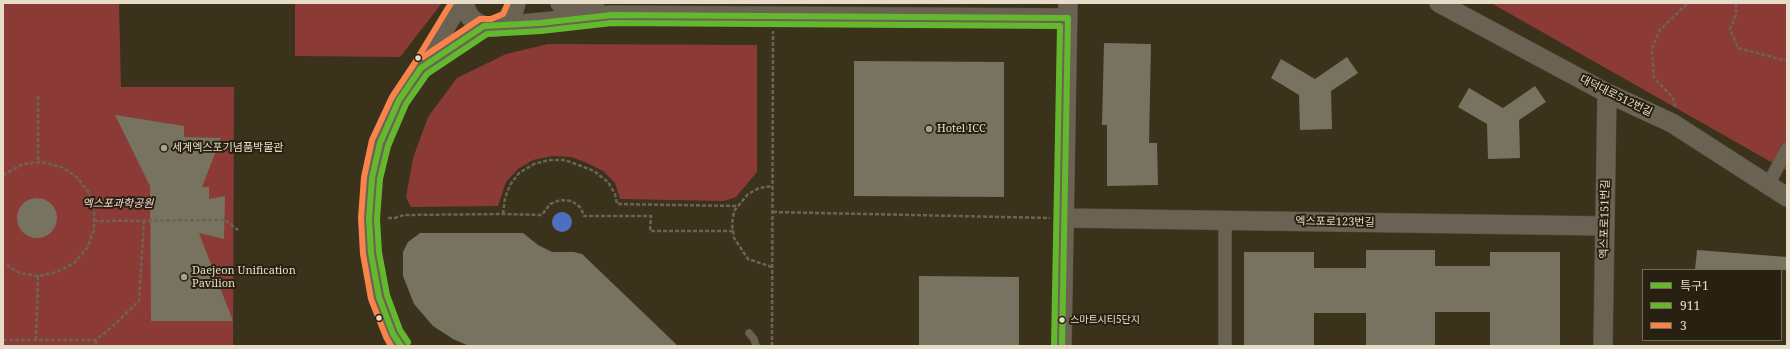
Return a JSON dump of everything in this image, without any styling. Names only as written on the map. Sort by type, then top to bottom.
[{"type":"street","points":[[401,346],[393,334],[379,297],[370,253],[369,219],[372,178],[380,143],[399,100],[421,68],[460,3]]},
{"type":"street","points":[[465,3],[470,17],[476,22],[492,25],[543,22],[612,14],[1068,10],[1062,346]]},
{"type":"street","points":[[421,68],[492,25],[508,21],[513,14],[516,3]]},
{"type":"street","points":[[560,3],[612,14]]},
{"type":"street","name":"대덕대로512번길","points":[[1439,3],[1607,93],[1672,123],[1787,197]]},
{"type":"street","name":"엑스포로151번길","points":[[1603,346],[1607,93]]},
{"type":"street","points":[[1768,185],[1787,149]]},
{"type":"street","name":"엑스포로123번길","points":[[1064,218],[1605,226]]},
{"type":"street","points":[[1224,346],[1225,221]]},
{"type":"lane","points":[[749,333],[754,339],[756,346]]},
{"type":"path","points":[[1672,123],[1676,115],[1673,98],[1654,78],[1652,48],[1660,30],[1688,3]]},
{"type":"path","points":[[1736,3],[1736,16],[1730,29],[1738,48],[1787,61]]},
{"type":"path","points":[[772,346],[773,28]]},
{"type":"path","points":[[38,96],[38,163]]},
{"type":"path","points":[[503,214],[505,198],[510,184],[519,173],[534,164],[549,160],[565,160],[594,171],[608,182],[615,194],[617,204],[738,206]]},
{"type":"path","points":[[3,175],[22,164],[38,163],[61,167],[77,177],[89,193],[94,211],[94,230],[87,248],[74,263],[57,272],[38,276],[20,273],[3,263]]},
{"type":"path","points":[[772,268],[748,259],[734,238],[732,224],[734,211],[748,194],[759,188],[773,186]]},
{"type":"path","points":[[388,218],[395,218],[404,215],[542,215],[550,204],[560,200],[572,201],[581,208],[584,216],[650,216],[650,231],[733,231]]},
{"type":"path","points":[[773,212],[1064,218]]},
{"type":"path","points":[[3,340],[96,340],[114,325],[139,301],[144,220]]},
{"type":"path","points":[[94,221],[225,220],[238,230]]},
{"type":"path","points":[[36,340],[38,276]]},
{"type":"path","points":[[96,340],[96,346]]},
{"type":"green space","name":"엑스포과학공원","points":[[3,3],[119,3],[121,87],[234,87],[233,346],[3,346]]},
{"type":"green space","points":[[295,3],[442,3],[400,57],[295,56]]},
{"type":"green space","points":[[1491,3],[1787,3],[1787,171]]},
{"type":"green space","points":[[548,44],[757,45],[757,172],[736,197],[724,201],[620,199],[615,183],[603,171],[571,157],[553,156],[533,160],[518,169],[506,182],[498,206],[411,207],[406,197],[413,158],[428,117],[457,78],[506,54]]},
{"type":"water","points":[[562,212],[569,215],[572,222],[569,229],[562,232],[555,229],[552,222],[555,215]]},
{"type":"building","points":[[1104,43],[1151,44],[1149,143],[1157,143],[1158,185],[1107,186],[1107,125],[1102,125]]},
{"type":"building","points":[[1347,57],[1358,73],[1331,91],[1332,129],[1300,130],[1299,95],[1271,78],[1281,59],[1315,79]]},
{"type":"building","name":"Hotel ICC","points":[[854,61],[1004,62],[1004,197],[854,196]]},
{"type":"building","points":[[1535,86],[1546,102],[1519,120],[1520,158],[1488,159],[1487,124],[1458,107],[1469,88],[1503,108]]},
{"type":"building","points":[[115,115],[184,126],[184,137],[221,138],[202,187],[209,187],[209,199],[225,196],[224,239],[199,233],[233,321],[151,321],[150,186]]},
{"type":"building","points":[[41,198],[48,201],[54,207],[57,218],[56,226],[48,235],[41,238],[33,238],[26,235],[18,226],[17,214],[20,207],[29,199]]},
{"type":"building","points":[[420,233],[523,233],[538,245],[552,252],[574,252],[582,254],[678,346],[469,346],[453,339],[433,326],[414,304],[403,276],[403,252],[408,242]]},
{"type":"building","points":[[1366,250],[1435,250],[1435,266],[1490,266],[1490,252],[1560,252],[1560,346],[1490,346],[1490,312],[1435,312],[1435,346],[1366,346],[1366,313],[1314,313],[1314,346],[1244,346],[1244,252],[1314,252],[1314,268],[1366,268]]},
{"type":"building","points":[[1697,250],[1787,257],[1787,270],[1695,269]]},
{"type":"building","points":[[919,276],[1019,277],[1019,346],[919,346]]},
{"type":"transit line","name":"3","points":[[391,346],[371,299],[363,254],[361,218],[364,177],[372,140],[392,97],[451,3]]},
{"type":"transit line","name":"3","points":[[423,57],[480,19],[491,19],[503,14],[508,3]]},
{"type":"transit line","name":"특구1","points":[[401,346],[393,334],[379,297],[371,253],[369,219],[372,178],[380,143],[399,100],[421,68],[484,26],[540,23],[612,15],[1068,18],[1062,346]]},
{"type":"transit line","name":"911","points":[[408,342],[400,330],[387,295],[379,252],[377,219],[380,179],[388,146],[406,104],[427,74],[487,34],[541,31],[612,23],[1060,26],[1054,346]]},
{"type":"place","name":"Hotel ICC","points":[[929,129]]},
{"type":"place","name":"세계엑스포기념품박물관","points":[[164,148]]},
{"type":"place","name":"Daejeon Unification Pavilion","points":[[184,277]]},
{"type":"place","name":"스마트시티5단지","points":[[1062,320]]}]
